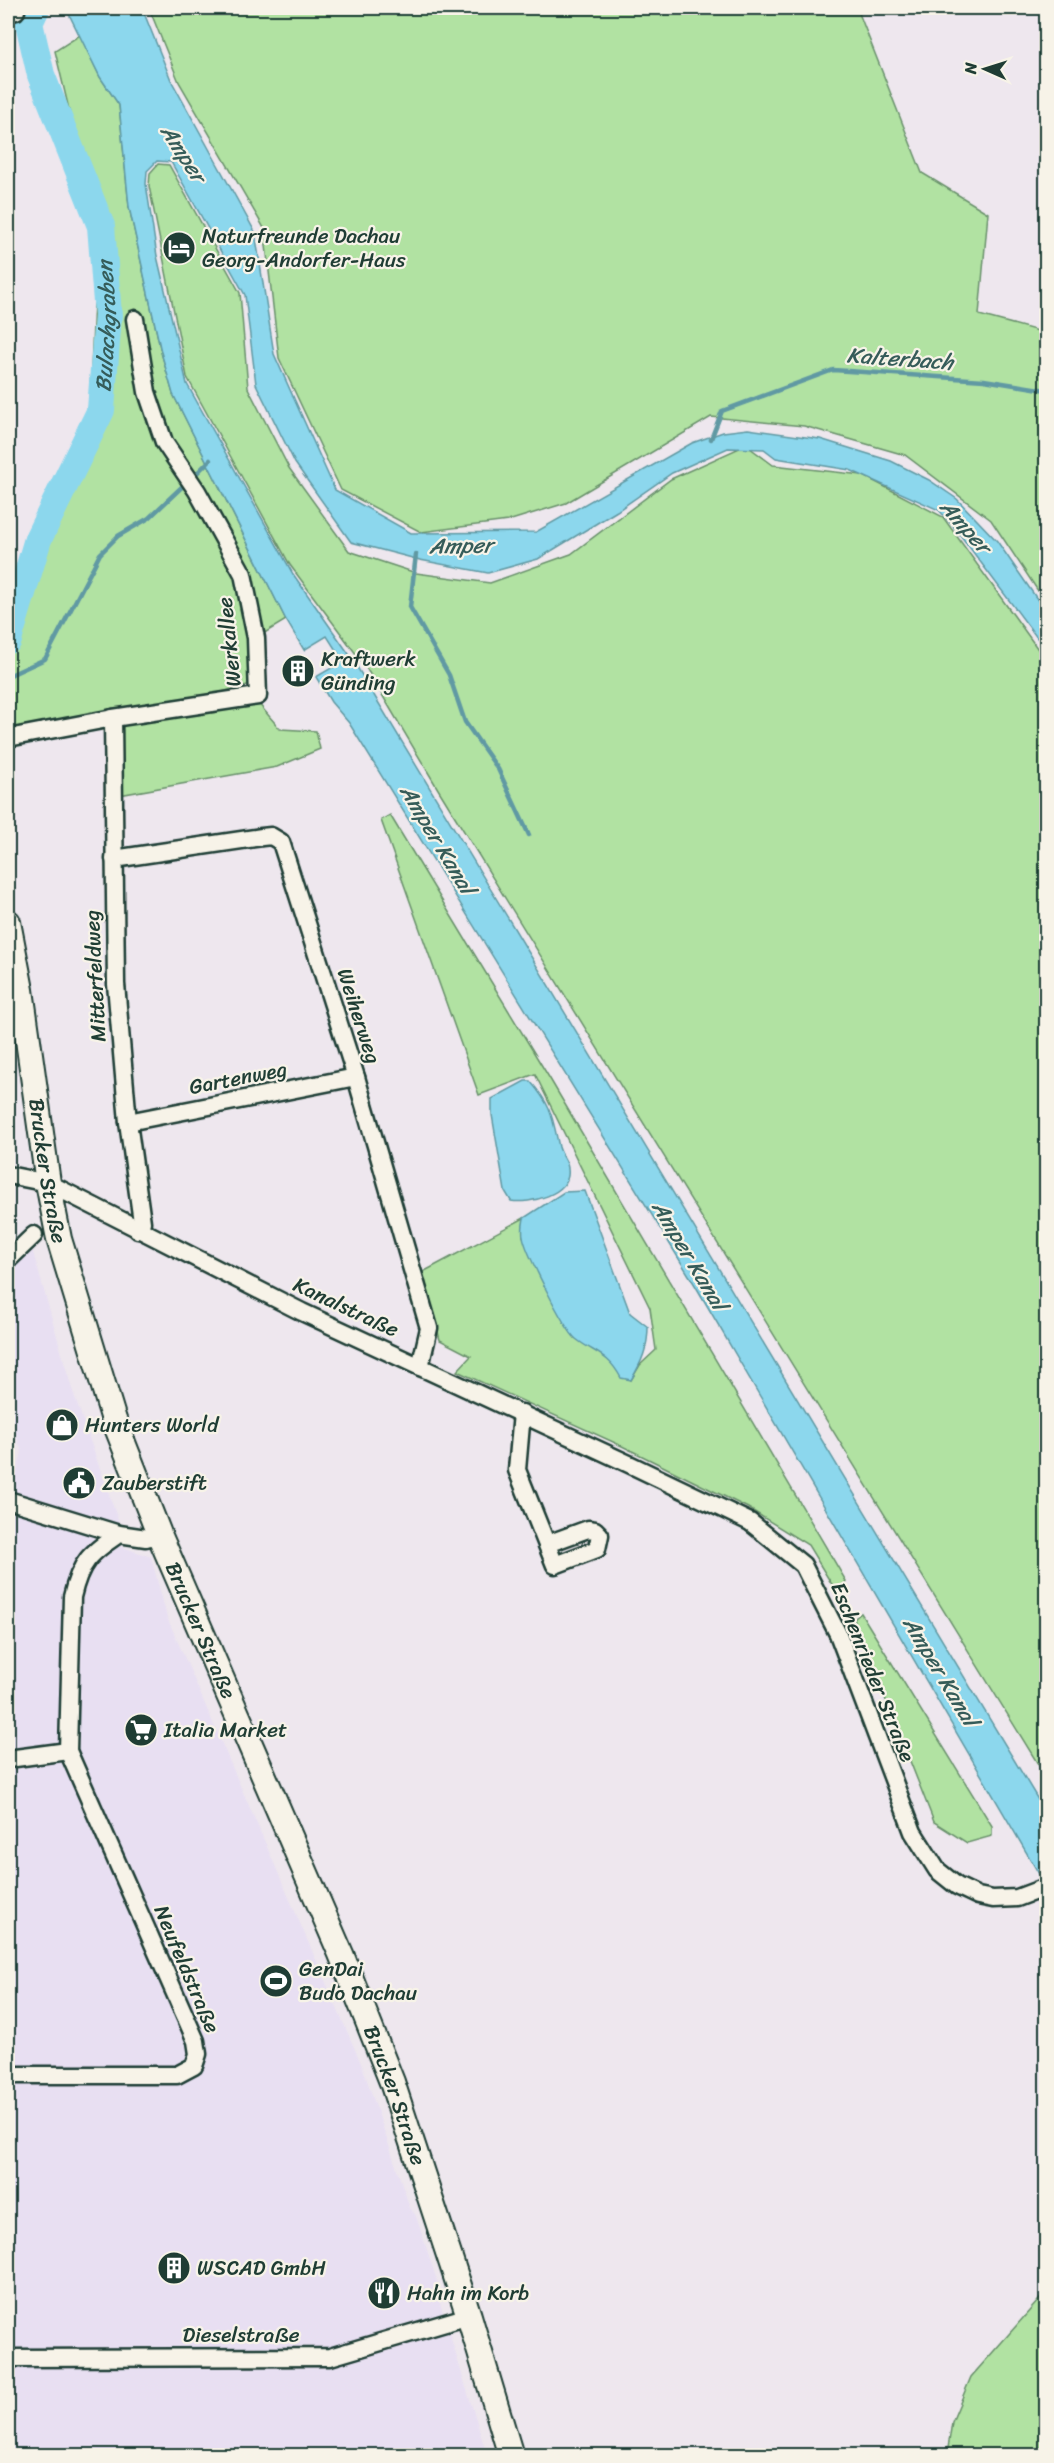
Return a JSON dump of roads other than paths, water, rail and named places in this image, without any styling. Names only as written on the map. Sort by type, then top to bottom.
[{"type":"main road","name":"Brucker Straße","points":[[8,922],[21,990],[48,1183],[74,1294],[114,1420],[159,1534],[341,1954],[384,2060],[469,2316],[511,2456]]},
{"type":"street","name":"Werkallee","points":[[8,738],[113,718],[258,696],[256,638],[243,574],[195,489],[164,442],[147,392],[135,319]]},
{"type":"street","name":"Mitterfeldweg","points":[[113,718],[116,984],[128,1122],[142,1222],[138,1230]]},
{"type":"street","name":"Weiherweg","points":[[114,859],[271,836],[281,842],[356,1077],[429,1328],[420,1367]]},
{"type":"street","name":"Gartenweg","points":[[128,1122],[356,1077]]},
{"type":"street","name":"Kanalstraße","points":[[8,1175],[48,1183],[302,1312],[629,1464]]},
{"type":"street","points":[[8,1260],[34,1235]]},
{"type":"street","points":[[522,1413],[517,1470],[547,1544]]},
{"type":"street","name":"Eschenrieder Straße","points":[[629,1464],[750,1522],[803,1565],[838,1634],[913,1832],[937,1870],[957,1886],[978,1896],[993,1899],[1017,1898],[1042,1889]]},
{"type":"street","points":[[8,1500],[119,1534],[146,1538],[159,1534]]},
{"type":"street","name":"Neufeldstraße","points":[[8,2075],[177,2075],[194,2066],[198,2054],[196,2041],[177,1996],[68,1751],[72,1597],[77,1578],[94,1550],[119,1534]]},
{"type":"street","points":[[8,1759],[68,1751]]},
{"type":"street","name":"Dieselstraße","points":[[8,2358],[330,2357],[469,2316]]},
{"type":"water","points":[[66,8],[142,8],[171,80],[255,232],[274,354],[335,490],[411,533],[536,532],[692,443],[723,432],[748,429],[820,439],[891,461],[929,480],[957,499],[997,541],[1046,612],[1046,670],[1044,647],[939,510],[850,470],[776,458],[764,449],[728,448],[672,473],[617,511],[538,559],[488,573],[420,560],[351,542],[295,463],[256,384],[245,295],[171,162],[157,161],[147,171],[146,184],[157,256],[187,384],[293,574],[351,657],[1046,1813],[1046,1886],[695,1285],[349,723],[331,702],[316,677],[342,662],[341,658],[327,636],[304,650],[286,620],[173,394],[161,352],[129,207],[119,105],[100,77]]},
{"type":"water","points":[[525,1081],[530,1081],[543,1098],[555,1127],[559,1147],[568,1166],[567,1178],[556,1191],[538,1199],[519,1202],[511,1201],[505,1191],[492,1115],[492,1099]]},
{"type":"water","points":[[585,1191],[630,1313],[648,1327],[644,1354],[631,1380],[621,1378],[611,1363],[571,1333],[538,1273],[523,1236],[524,1218],[564,1192]]},
{"type":"waterway","name":"Bulachgraben","points":[[8,640],[38,539],[101,410],[108,315],[101,226],[41,75],[29,23],[36,8]]},
{"type":"waterway","name":"Kalterbach","points":[[711,439],[722,411],[833,370],[984,380],[1046,390]]},
{"type":"waterway","name":"Bulachgraben","points":[[193,477],[210,460]]},
{"type":"waterway","name":"Bulachgraben","points":[[8,676],[45,659],[100,554],[118,536],[149,518],[187,482]]},
{"type":"waterway","points":[[416,554],[410,607],[449,675],[465,722],[498,769],[529,835]]},
{"type":"place","name":"Naturfreunde Dachau Georg-Andorfer-Haus","points":[[179,248]]},
{"type":"place","name":"Kraftwerk Günding","points":[[298,671]]},
{"type":"place","name":"Hunters World","points":[[62,1425]]},
{"type":"place","name":"Zauberstift","points":[[79,1483]]},
{"type":"place","name":"Italia Market","points":[[141,1730]]},
{"type":"place","name":"GenDai Budo Dachau","points":[[276,1981]]},
{"type":"place","name":"WSCAD GmbH","points":[[174,2268]]},
{"type":"place","name":"Hahn im Korb","points":[[384,2293]]},
{"type":"water label","name":"Amper","points":[[184,153]]},
{"type":"water label","name":"Amper","points":[[966,526]]},
{"type":"water label","name":"Amper","points":[[461,545]]},
{"type":"water label","name":"Amper Kanal","points":[[438,839]]},
{"type":"water label","name":"Amper Kanal","points":[[690,1255]]},
{"type":"water label","name":"Amper Kanal","points":[[941,1671]]}]
